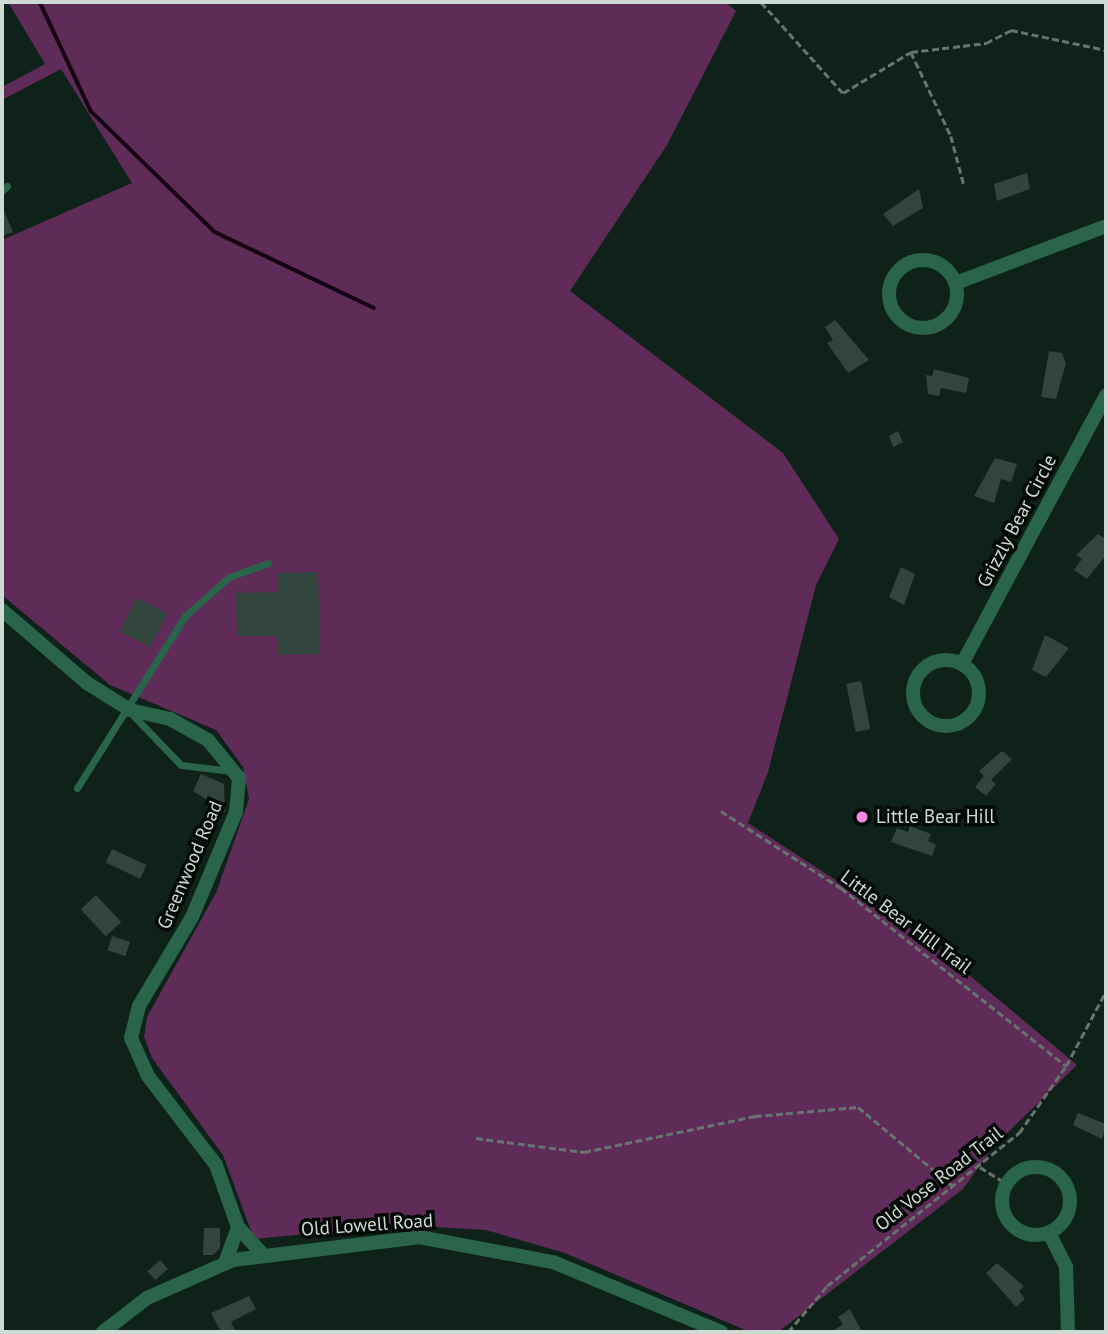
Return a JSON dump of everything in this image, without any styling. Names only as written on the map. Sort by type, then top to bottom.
[{"type":"street","points":[[956,283],[1106,226]]},
{"type":"street","points":[[918,260],[941,264],[956,283],[952,314],[934,327],[903,322],[890,304],[897,271],[918,260]]},
{"type":"street","name":"Grizzly Bear Circle","points":[[962,664],[1106,395]]},
{"type":"street","points":[[2,610],[125,707],[208,740],[236,772]]},
{"type":"street","points":[[942,660],[962,664],[978,686],[976,706],[956,725],[929,722],[913,700],[919,674],[942,660]]},
{"type":"street","name":"Greenwood Road","points":[[236,772],[236,812],[192,917],[139,1006],[131,1038],[148,1076],[216,1164],[238,1227],[262,1254]]},
{"type":"street","points":[[1036,1167],[1058,1175],[1069,1207],[1049,1233],[1028,1234],[1010,1223],[1002,1204],[1007,1184],[1036,1167]]},
{"type":"street","points":[[225,1263],[238,1227]]},
{"type":"street","points":[[1049,1233],[1066,1268],[1068,1332]]},
{"type":"street","name":"Old Lowell Road","points":[[103,1332],[147,1298],[225,1263],[262,1254],[419,1237],[485,1245],[597,1278],[721,1332]]},
{"type":"lane","points":[[76,788],[125,707],[186,616],[229,577],[268,563]]},
{"type":"lane","points":[[125,707],[181,765],[236,772]]},
{"type":"path","points":[[761,2],[800,38],[843,93],[911,52],[986,43],[1011,30],[1106,50]]},
{"type":"path","points":[[911,52],[951,136],[964,185]]},
{"type":"path","name":"Little Bear Hill Trail","points":[[722,811],[841,888],[1066,1066]]},
{"type":"path","name":"Old Vose Road Trail","points":[[788,1332],[827,1286],[980,1167],[1019,1133],[1066,1066],[1106,991]]},
{"type":"path","points":[[476,1138],[584,1152],[755,1116],[858,1107],[954,1187]]},
{"type":"path","points":[[980,1167],[1007,1184]]},
{"type":"shaded area","points":[[8,2],[725,2],[736,11],[667,145],[570,291],[783,453],[839,539],[816,585],[768,772],[748,823],[926,939],[1077,1065],[993,1147],[963,1189],[778,1332],[750,1332],[565,1253],[486,1230],[403,1225],[254,1239],[223,1155],[152,1058],[144,1037],[147,1017],[216,893],[249,799],[243,767],[216,730],[110,685],[2,595],[2,240],[132,183],[61,69],[2,100],[2,87],[45,64]]},
{"type":"building","points":[[1027,173],[1030,189],[997,201],[994,184]]},
{"type":"building","points":[[919,189],[923,208],[893,226],[883,214]]},
{"type":"building","points":[[2,206],[13,232],[2,236]]},
{"type":"building","points":[[835,320],[869,360],[848,373],[827,343],[833,340],[825,327]]},
{"type":"building","points":[[1049,351],[1062,353],[1066,363],[1056,399],[1041,397]]},
{"type":"building","points":[[934,369],[969,378],[966,393],[941,388],[939,396],[928,394],[926,375],[932,376]]},
{"type":"building","points":[[898,431],[903,442],[893,447],[889,436]]},
{"type":"building","points":[[995,458],[1017,464],[1011,482],[1001,479],[994,503],[974,496]]},
{"type":"building","points":[[1098,534],[1106,539],[1106,555],[1087,579],[1074,570],[1082,559],[1076,555]]},
{"type":"building","points":[[901,567],[915,574],[904,605],[889,597]]},
{"type":"building","points":[[318,572],[320,654],[278,655],[277,636],[237,636],[236,593],[277,592],[277,573]]},
{"type":"building","points":[[137,598],[167,613],[150,647],[120,632]]},
{"type":"building","points":[[1045,635],[1069,648],[1046,677],[1032,670]]},
{"type":"building","points":[[861,681],[870,729],[856,732],[846,684]]},
{"type":"building","points":[[1002,751],[1012,759],[991,780],[996,784],[986,796],[975,787],[984,776],[979,771]]},
{"type":"building","points":[[201,774],[224,784],[225,812],[193,791]]},
{"type":"building","points":[[910,826],[931,834],[928,841],[936,845],[932,856],[891,842],[897,828],[908,832]]},
{"type":"building","points":[[112,849],[146,865],[140,879],[106,863]]},
{"type":"building","points":[[96,895],[121,922],[106,936],[81,909]]},
{"type":"building","points":[[112,936],[130,942],[125,956],[107,950]]},
{"type":"building","points":[[1078,1113],[1106,1124],[1102,1139],[1073,1125]]},
{"type":"building","points":[[204,1228],[220,1228],[220,1248],[213,1255],[203,1255]]},
{"type":"building","points":[[160,1260],[168,1269],[155,1280],[147,1271]]},
{"type":"building","points":[[997,1263],[1024,1286],[1019,1291],[1025,1299],[1016,1307],[986,1273]]},
{"type":"building","points":[[249,1296],[256,1309],[231,1322],[236,1332],[221,1332],[211,1313]]},
{"type":"building","points":[[850,1309],[862,1332],[831,1332],[843,1324],[838,1317]]},
{"type":"waterway","points":[[40,2],[91,111],[215,232],[374,308]]},
{"type":"place","name":"Little Bear Hill","points":[[862,817]]}]
